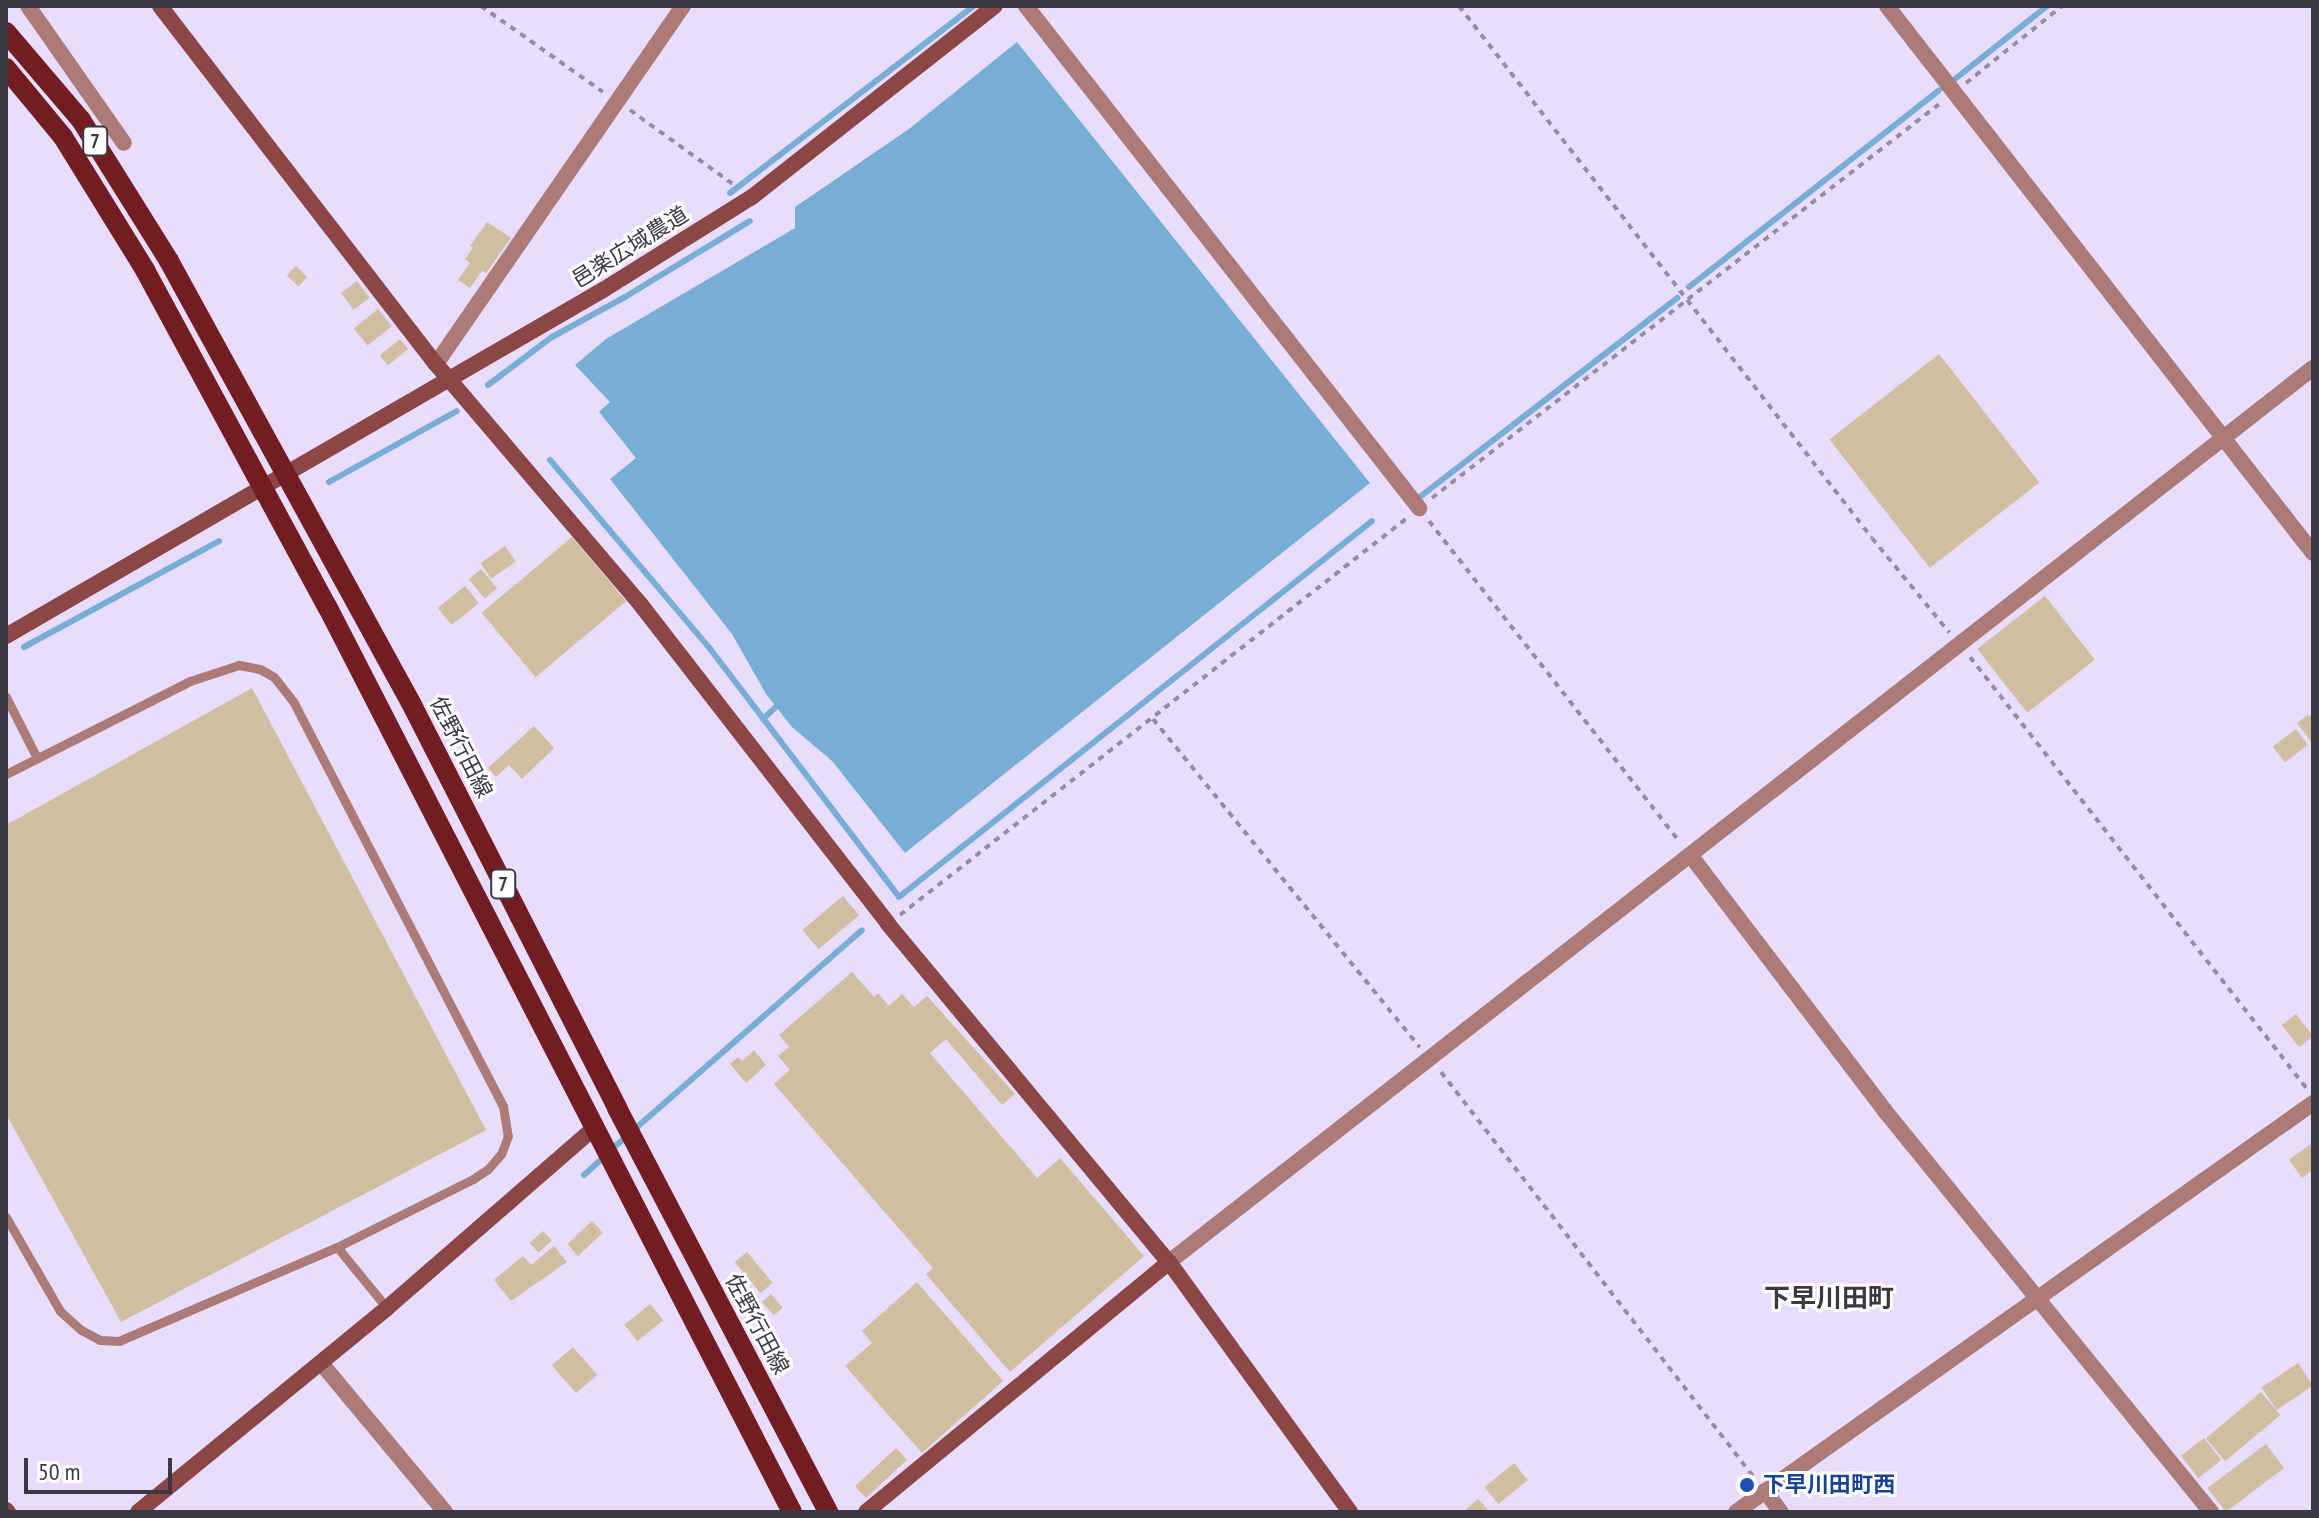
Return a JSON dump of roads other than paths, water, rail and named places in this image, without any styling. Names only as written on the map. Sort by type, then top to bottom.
[{"type":"main road","name":"佐野行田線","points":[[6,32],[81,120],[169,261],[411,703],[617,1108],[828,1512]]},
{"type":"main road","name":"7","points":[[6,68],[63,137],[106,200],[145,270],[328,608],[792,1512]]},
{"type":"street","points":[[28,6],[124,143]]},
{"type":"street","points":[[160,6],[436,364],[641,605],[888,924],[1169,1262],[1350,1512]]},
{"type":"street","points":[[436,364],[683,6]]},
{"type":"street","name":"邑楽広域農道","points":[[6,636],[603,290],[752,197],[995,6]]},
{"type":"street","points":[[1026,6],[1419,508]]},
{"type":"street","points":[[1887,6],[2313,553]]},
{"type":"street","points":[[866,1512],[1169,1262],[2313,368]]},
{"type":"street","points":[[1691,856],[1885,1111],[2036,1298],[2107,1380],[2211,1512]]},
{"type":"street","points":[[1736,1512],[2313,1100]]},
{"type":"street","points":[[138,1512],[387,1308],[595,1127]]},
{"type":"street","points":[[321,1363],[445,1512]]},
{"type":"street","points":[[1765,1491],[1781,1512]]},
{"type":"lane","points":[[6,774],[190,681],[239,665],[260,669],[274,677],[294,703],[503,1106],[508,1136],[501,1154],[488,1169],[337,1247],[119,1341],[100,1340],[81,1330],[60,1311],[6,1217]]},
{"type":"lane","points":[[6,697],[37,758]]},
{"type":"lane","points":[[337,1247],[387,1308]]},
{"type":"water","points":[[1017,42],[1370,483],[905,853],[832,761],[792,727],[766,694],[732,634],[610,479],[636,458],[599,412],[610,402],[575,365],[606,339],[795,228],[795,207],[909,129]]},
{"type":"waterway","points":[[730,193],[974,6]]},
{"type":"waterway","points":[[1955,79],[2047,6]]},
{"type":"waterway","points":[[1689,287],[1939,90]]},
{"type":"waterway","points":[[488,385],[552,337],[750,221]]},
{"type":"waterway","points":[[1421,496],[1677,298]]},
{"type":"waterway","points":[[329,482],[457,411]]},
{"type":"waterway","points":[[550,460],[711,650],[899,897],[1372,521]]},
{"type":"waterway","points":[[24,647],[219,541]]},
{"type":"waterway","points":[[763,719],[782,701]]},
{"type":"waterway","points":[[612,1149],[862,930]]},
{"type":"waterway","points":[[584,1175],[604,1157]]},
{"type":"place","name":"下早川田町西","points":[[1747,1485]]},
{"type":"district","name":"下早川田町","points":[[1829,1298]]}]
